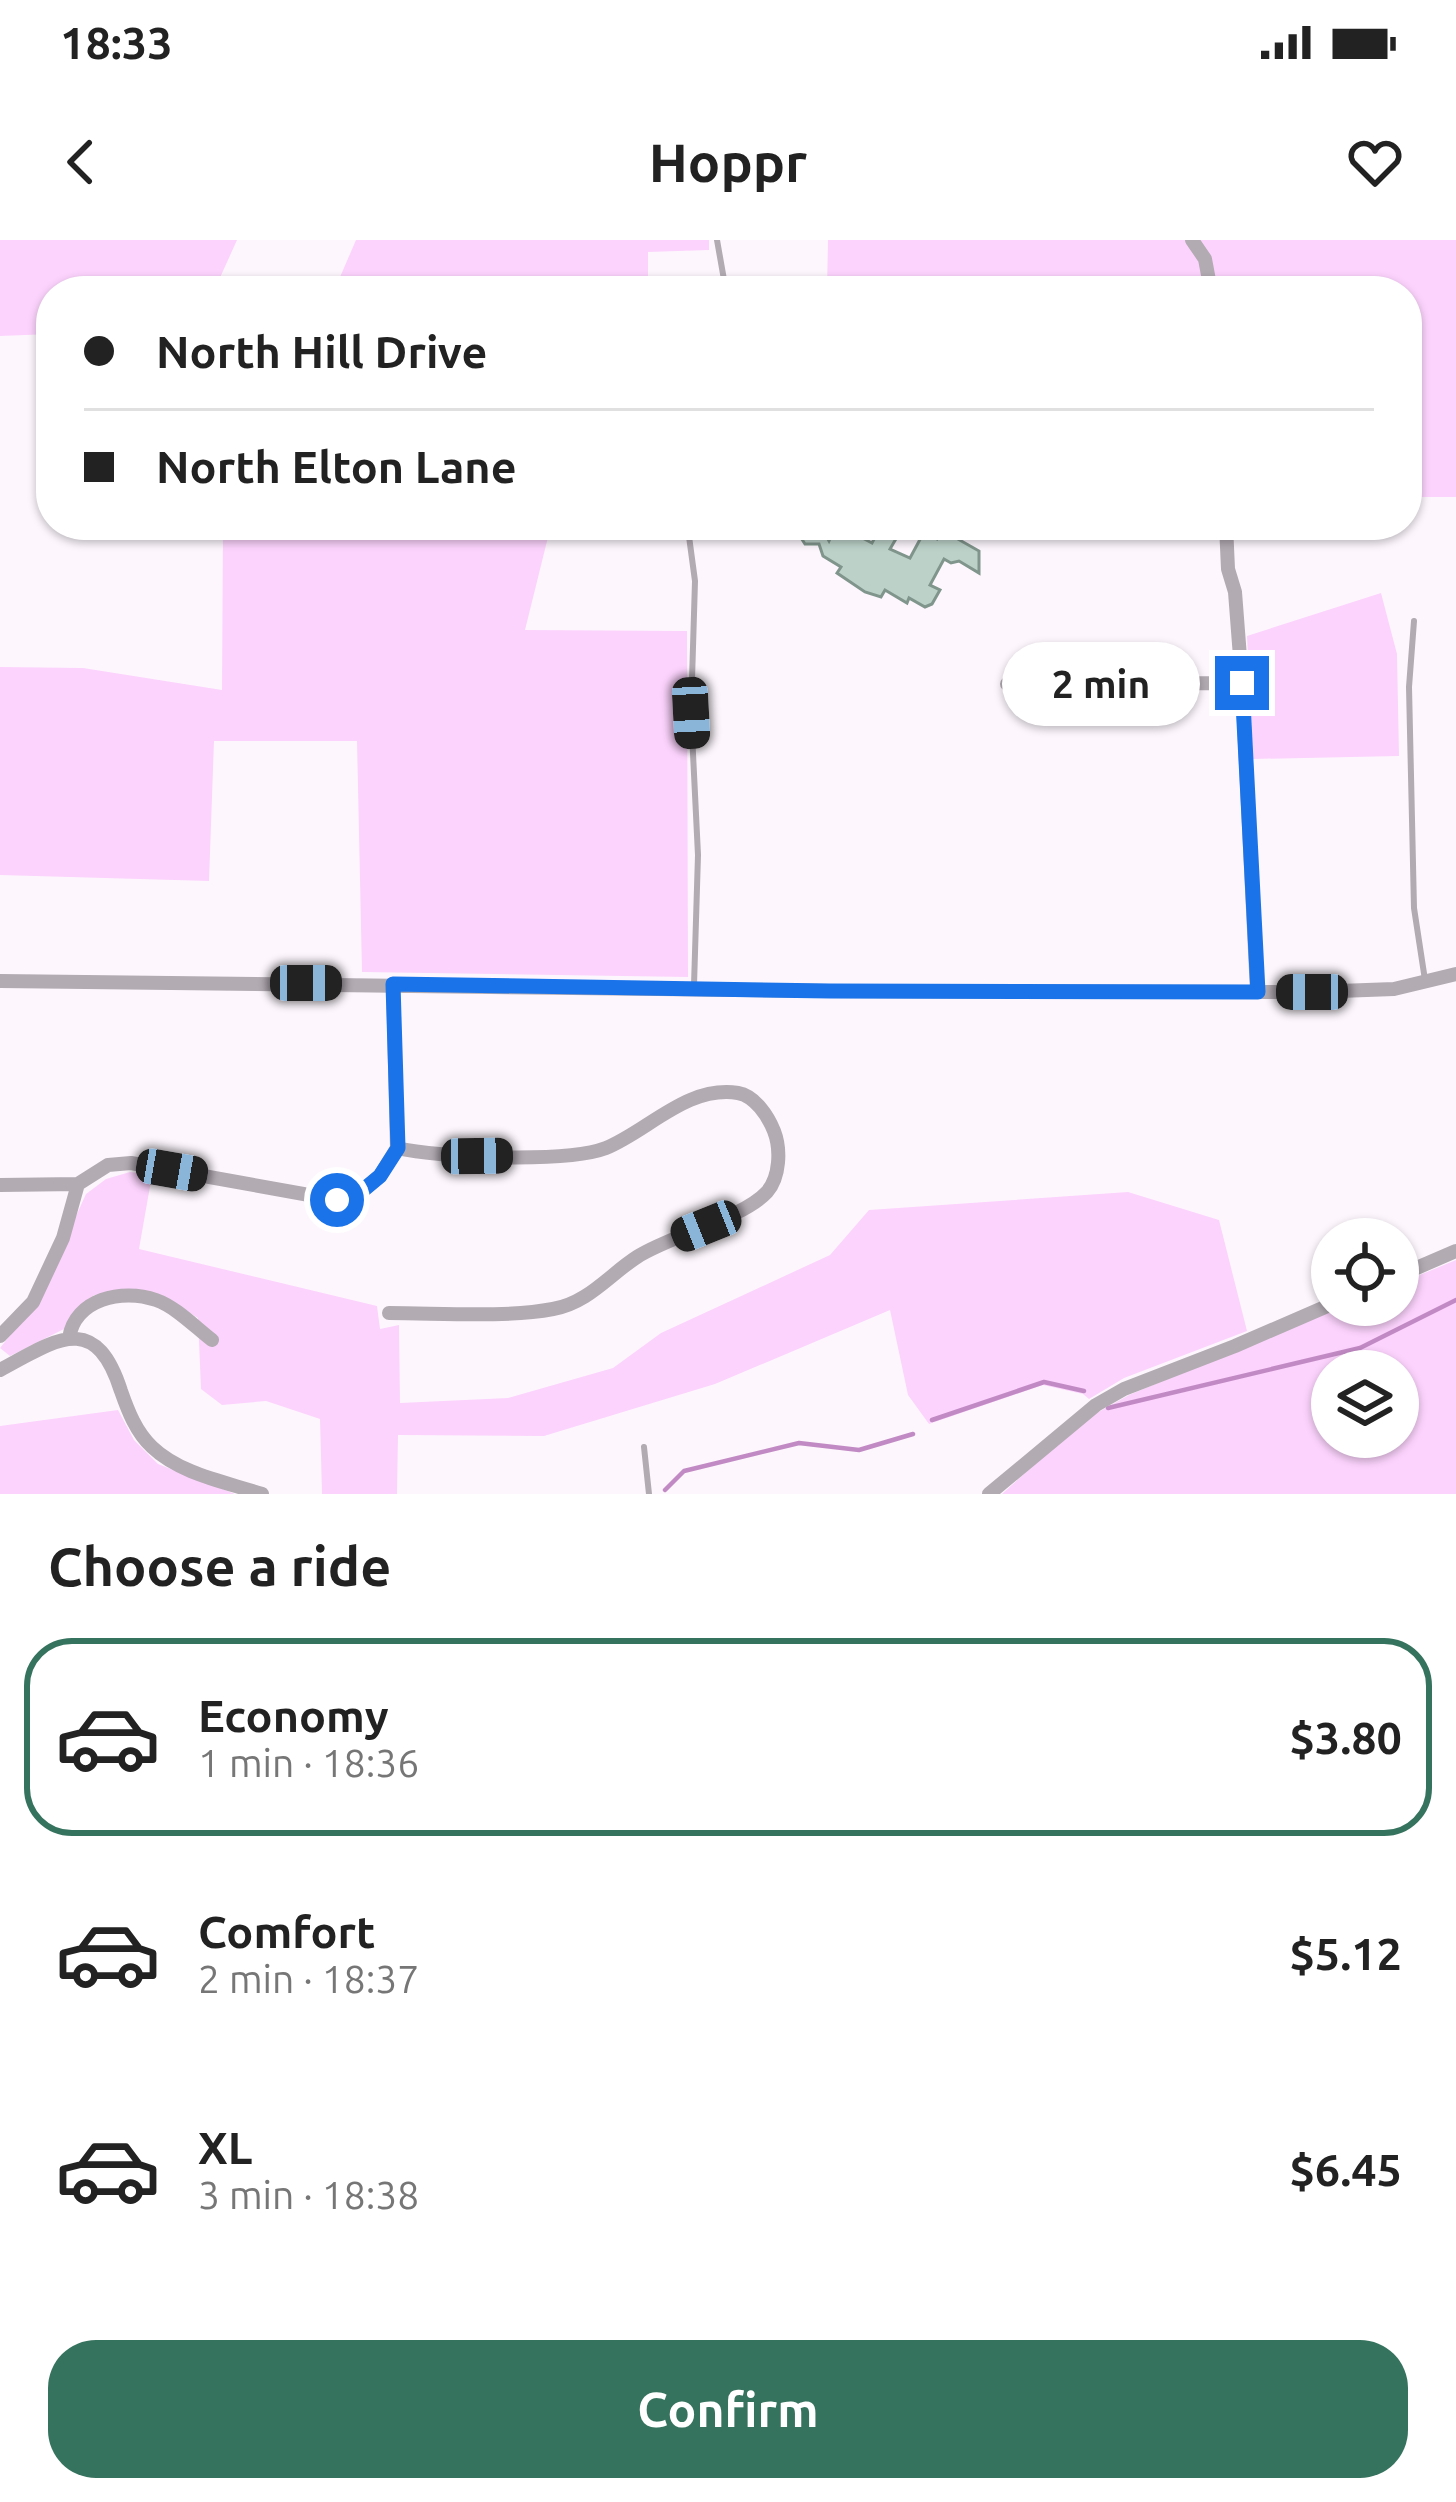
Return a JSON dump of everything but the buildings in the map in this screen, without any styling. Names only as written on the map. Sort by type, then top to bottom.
[{"type":"street","points":[[1192,240],[1205,259],[1208,276]]},
{"type":"street","points":[[1227,540],[1242,683],[1258,992]]},
{"type":"street","points":[[1007,684],[1242,683]]},
{"type":"street","points":[[0,981],[1258,992],[1361,990],[1425,983],[1456,974]]},
{"type":"street","points":[[0,1185],[78,1184],[108,1165],[131,1162],[337,1200],[356,1196],[380,1176],[398,1148],[393,984]]},
{"type":"street","points":[[389,1313],[555,1309],[606,1284],[656,1246],[758,1200],[772,1185],[778,1165],[769,1120],[749,1097],[737,1093],[684,1103],[605,1148],[574,1155],[477,1156],[398,1148]]},
{"type":"street","points":[[0,1336],[33,1301],[42,1284],[63,1238],[78,1184]]},
{"type":"street","points":[[1419,1267],[1456,1251]]},
{"type":"street","points":[[69,1338],[75,1320],[94,1302],[139,1298],[161,1301],[212,1340]]},
{"type":"street","points":[[989,1494],[1082,1415],[1124,1389],[1311,1313]]},
{"type":"street","points":[[0,1370],[46,1345],[69,1338],[91,1341],[109,1360],[129,1413],[153,1448],[177,1465],[262,1494]]},
{"type":"lane","points":[[717,240],[723,276]]},
{"type":"lane","points":[[689,540],[695,581],[691,713],[698,856],[693,989]]},
{"type":"lane","points":[[1414,622],[1409,686],[1414,908],[1425,983]]},
{"type":"lane","points":[[644,1447],[649,1494]]},
{"type":"shaded area","points":[[0,240],[237,240],[221,276],[36,276],[36,335],[0,336]]},
{"type":"shaded area","points":[[356,240],[709,240],[709,250],[648,252],[648,276],[340,276]]},
{"type":"shaded area","points":[[828,240],[1456,240],[1456,497],[1422,497],[1422,276],[827,276]]},
{"type":"shaded area","points":[[223,540],[547,540],[525,630],[687,631],[688,977],[362,972],[357,741],[214,741],[209,881],[0,875],[0,667],[83,668],[222,690]]},
{"type":"shaded area","points":[[1381,593],[1397,654],[1399,756],[1253,759],[1247,636]]},
{"type":"shaded area","points":[[130,1172],[152,1175],[139,1249],[377,1306],[380,1329],[399,1325],[400,1403],[508,1398],[613,1368],[661,1333],[830,1255],[869,1210],[1128,1192],[1219,1220],[1247,1331],[1124,1378],[1089,1399],[1043,1385],[929,1424],[908,1395],[890,1310],[715,1384],[544,1436],[398,1435],[397,1494],[322,1494],[320,1419],[266,1401],[222,1405],[201,1389],[198,1318],[161,1295],[94,1295],[64,1329],[10,1356],[0,1348],[37,1302],[86,1194],[106,1179]]},
{"type":"shaded area","points":[[1456,1260],[1456,1494],[1002,1494],[1084,1420],[1129,1395],[1311,1320],[1311,1326],[1419,1326],[1419,1275]]},
{"type":"shaded area","points":[[118,1410],[134,1440],[158,1464],[235,1494],[0,1494],[0,1426]]},
{"type":"waterway","points":[[1108,1408],[1360,1348],[1456,1300]]},
{"type":"waterway","points":[[932,1420],[1044,1382],[1084,1391]]},
{"type":"waterway","points":[[665,1490],[684,1471],[799,1443],[859,1450],[913,1434]]},
{"type":"route","points":[[337,1200],[356,1196],[380,1176],[398,1148],[393,984],[1258,992],[1242,683]]}]
